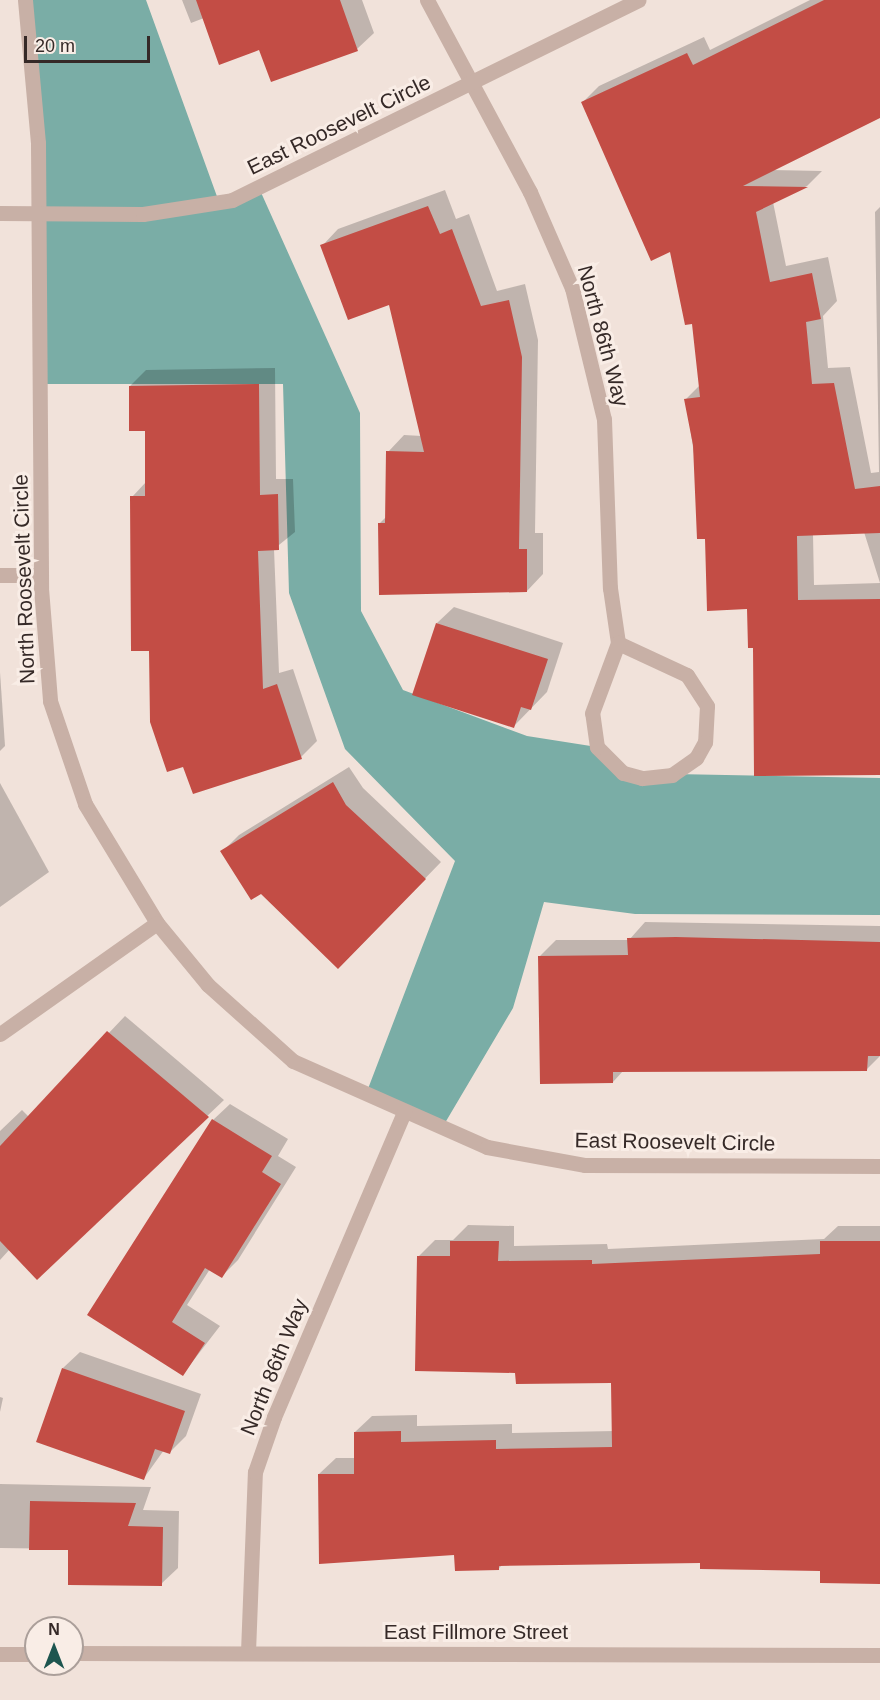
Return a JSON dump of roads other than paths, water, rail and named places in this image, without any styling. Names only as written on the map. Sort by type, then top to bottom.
[{"type":"street","name":"North Roosevelt Circle","points":[[25,0],[39,214],[41,575],[50,701],[85,804],[157,923],[208,985],[293,1061],[405,1112]]},
{"type":"street","name":"North 86th Way","points":[[427,0],[530,192],[572,288],[592,359],[604,419],[610,588],[618,643],[592,713],[597,747],[623,773],[642,778],[672,775],[696,758],[705,742],[707,706],[687,675],[618,643]]},
{"type":"street","name":"East Roosevelt Circle","points":[[0,213],[143,214],[232,200],[639,0]]},
{"type":"street","points":[[0,575],[41,575]]},
{"type":"street","points":[[0,1034],[157,923]]},
{"type":"street","name":"East Roosevelt Circle","points":[[405,1112],[487,1147],[585,1165],[880,1166]]},
{"type":"street","name":"North 86th Way","points":[[248,1652],[255,1472],[273,1417],[405,1112]]},
{"type":"street","name":"East Fillmore Street","points":[[84,1653],[880,1655]]},
{"type":"street","points":[[0,1654],[24,1654]]},
{"type":"water","points":[[25,0],[146,0],[219,202],[259,188],[360,413],[361,611],[403,690],[527,736],[597,747],[623,773],[880,778],[880,915],[635,914],[544,902],[513,1008],[442,1128],[366,1094],[455,861],[345,749],[289,593],[283,384],[42,384]]}]
